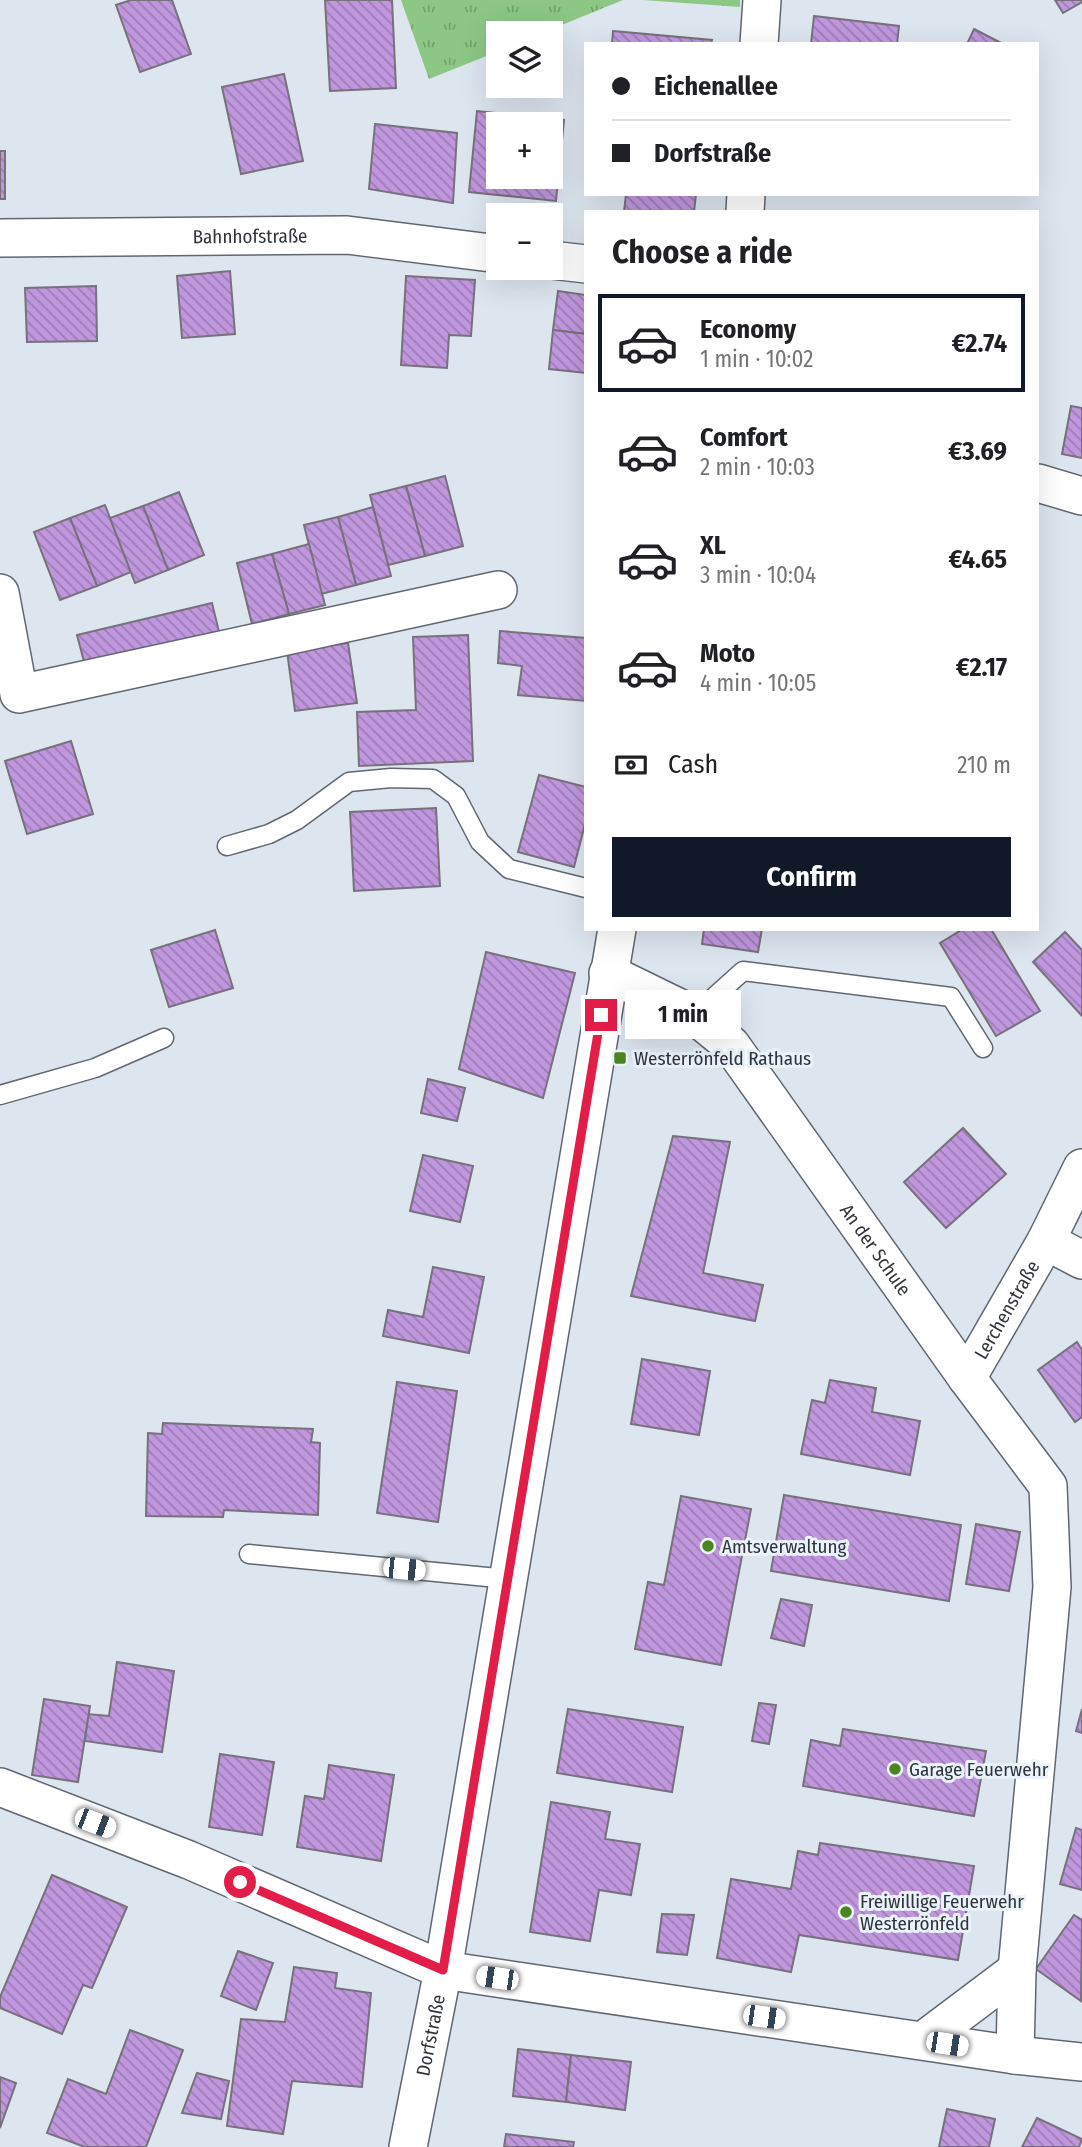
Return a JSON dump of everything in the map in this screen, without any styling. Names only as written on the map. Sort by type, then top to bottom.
[{"type":"street","points":[[759,42],[762,0]]},
{"type":"street","name":"Bahnhofstraße","points":[[0,238],[347,235],[486,252]]},
{"type":"street","points":[[563,261],[584,264]]},
{"type":"street","points":[[1039,483],[1082,496]]},
{"type":"street","points":[[0,593],[19,694],[498,590]]},
{"type":"street","name":"Dorfstraße","points":[[408,2147],[443,1970],[617,931]]},
{"type":"street","name":"An der Schule","points":[[608,973],[694,1015],[731,1045],[967,1378],[1048,1486],[1067,1588],[1017,1970],[1015,2055]]},
{"type":"street","name":"Lerchenstraße","points":[[967,1378],[1046,1241],[1082,1168]]},
{"type":"street","name":"Lerchenstraße","points":[[1046,1241],[1082,1260]]},
{"type":"street","points":[[0,1787],[190,1860],[443,1970],[1015,2055],[1082,2062]]},
{"type":"street","points":[[924,2040],[1017,1970]]},
{"type":"lane","points":[[227,846],[269,834],[297,820],[349,782],[391,778],[433,779],[456,796],[480,842],[509,869],[584,888]]},
{"type":"lane","points":[[694,1015],[743,971],[951,997],[983,1048]]},
{"type":"lane","points":[[0,1095],[95,1068],[164,1038]]},
{"type":"lane","points":[[249,1554],[508,1579]]},
{"type":"green space","points":[[401,0],[623,0],[563,24],[563,21],[486,21],[486,56],[429,79]]},
{"type":"green space","points":[[643,0],[740,0],[740,7]]},
{"type":"building","points":[[131,0],[172,0],[191,54],[140,72],[116,5]]},
{"type":"building","points":[[325,0],[392,0],[396,88],[330,91]]},
{"type":"building","points":[[1055,0],[1082,0],[1082,2],[1063,13]]},
{"type":"building","points":[[814,16],[899,26],[897,42],[811,42]]},
{"type":"building","points":[[974,29],[999,42],[968,42]]},
{"type":"building","points":[[613,31],[712,40],[712,42],[612,42]]},
{"type":"building","points":[[284,74],[303,161],[241,174],[222,87]]},
{"type":"building","points":[[477,111],[487,112],[486,189],[557,189],[556,201],[469,192]]},
{"type":"building","points":[[375,124],[457,133],[453,203],[369,189]]},
{"type":"building","points":[[0,151],[5,151],[5,199],[0,199]]},
{"type":"building","points":[[626,196],[696,196],[694,210],[624,210]]},
{"type":"building","points":[[230,271],[235,334],[182,338],[177,276]]},
{"type":"building","points":[[406,276],[475,280],[471,336],[449,335],[447,368],[401,365]]},
{"type":"building","points":[[96,286],[97,341],[27,342],[25,288]]},
{"type":"building","points":[[558,291],[584,295],[584,334],[553,330]]},
{"type":"building","points":[[553,330],[584,334],[584,373],[549,369]]},
{"type":"building","points":[[1071,406],[1082,408],[1082,458],[1062,454]]},
{"type":"building","points":[[445,476],[463,546],[425,556],[406,486]]},
{"type":"building","points":[[406,486],[425,556],[388,565],[370,495]]},
{"type":"building","points":[[179,492],[204,555],[168,570],[143,506]]},
{"type":"building","points":[[105,505],[131,572],[97,586],[70,518]]},
{"type":"building","points":[[143,506],[168,570],[135,583],[110,518]]},
{"type":"building","points":[[373,507],[391,576],[356,585],[338,517]]},
{"type":"building","points":[[338,517],[356,585],[321,594],[304,525]]},
{"type":"building","points":[[70,518],[97,586],[60,600],[34,532]]},
{"type":"building","points":[[309,544],[325,605],[289,614],[272,554]]},
{"type":"building","points":[[272,554],[289,614],[252,624],[237,563]]},
{"type":"building","points":[[212,603],[220,636],[86,669],[77,635]]},
{"type":"building","points":[[500,631],[584,638],[584,701],[518,695],[522,666],[498,663]]},
{"type":"building","points":[[468,635],[473,761],[359,766],[357,712],[416,710],[413,637]]},
{"type":"building","points":[[348,643],[357,703],[295,711],[287,651]]},
{"type":"building","points":[[71,741],[93,814],[27,834],[5,761]]},
{"type":"building","points":[[539,775],[584,786],[584,828],[574,867],[518,852]]},
{"type":"building","points":[[436,808],[440,886],[354,891],[350,812]]},
{"type":"building","points":[[215,930],[233,988],[169,1007],[151,950]]},
{"type":"building","points":[[704,931],[762,931],[758,952],[702,944]]},
{"type":"building","points":[[960,931],[992,931],[1040,1011],[996,1036],[940,943]]},
{"type":"building","points":[[1065,932],[1082,950],[1082,1016],[1033,962]]},
{"type":"building","points":[[486,952],[575,973],[543,1098],[459,1069]]},
{"type":"building","points":[[428,1079],[465,1088],[457,1121],[421,1113]]},
{"type":"building","points":[[963,1128],[1006,1174],[946,1228],[904,1182]]},
{"type":"building","points":[[673,1136],[730,1142],[703,1273],[763,1285],[755,1321],[631,1296]]},
{"type":"building","points":[[423,1155],[473,1166],[460,1222],[410,1211]]},
{"type":"building","points":[[433,1267],[484,1277],[469,1353],[383,1336],[388,1310],[423,1317]]},
{"type":"building","points":[[1077,1342],[1082,1350],[1082,1417],[1075,1422],[1038,1370]]},
{"type":"building","points":[[642,1359],[710,1371],[699,1435],[631,1424]]},
{"type":"building","points":[[830,1380],[876,1388],[872,1412],[920,1421],[910,1475],[801,1454],[812,1400],[825,1403]]},
{"type":"building","points":[[397,1382],[457,1391],[438,1522],[377,1513]]},
{"type":"building","points":[[163,1423],[313,1429],[311,1442],[320,1443],[318,1515],[224,1510],[223,1517],[146,1516],[148,1433],[162,1434]]},
{"type":"building","points":[[784,1495],[961,1525],[949,1601],[771,1571]]},
{"type":"building","name":"Amtsverwaltung","points":[[681,1496],[751,1509],[721,1665],[635,1649],[648,1582],[664,1585]]},
{"type":"building","points":[[976,1524],[1020,1532],[1009,1591],[966,1584]]},
{"type":"building","points":[[781,1599],[812,1605],[804,1646],[771,1638]]},
{"type":"building","points":[[117,1662],[174,1671],[162,1752],[85,1741],[88,1714],[109,1716]]},
{"type":"building","points":[[44,1699],[90,1706],[78,1782],[32,1775]]},
{"type":"building","points":[[759,1703],[776,1705],[769,1744],[752,1741]]},
{"type":"building","points":[[568,1709],[683,1727],[672,1792],[557,1773]]},
{"type":"building","points":[[1082,1709],[1082,1733],[1076,1731]]},
{"type":"building","name":"Garage Feuerwehr","points":[[843,1729],[986,1751],[974,1816],[803,1786],[811,1740],[840,1746]]},
{"type":"building","points":[[220,1754],[274,1762],[262,1835],[209,1827]]},
{"type":"building","points":[[329,1765],[394,1775],[381,1861],[297,1847],[305,1796],[324,1799]]},
{"type":"building","points":[[551,1802],[610,1812],[605,1839],[640,1844],[631,1895],[599,1890],[590,1941],[530,1932]]},
{"type":"building","points":[[1076,1828],[1082,1830],[1082,1890],[1060,1884]]},
{"type":"building","name":"Freiwillige Feuerwehr Westerrönfeld","points":[[820,1843],[974,1866],[958,1960],[799,1935],[791,1972],[717,1958],[731,1879],[791,1889],[798,1851],[818,1855]]},
{"type":"building","points":[[52,1875],[127,1907],[92,1988],[83,1985],[62,2034],[0,2008],[0,1997]]},
{"type":"building","points":[[662,1914],[694,1915],[687,1955],[657,1952]]},
{"type":"building","points":[[1074,1915],[1082,1920],[1081,2001],[1036,1969]]},
{"type":"building","points":[[238,1951],[273,1963],[256,2010],[221,1996]]},
{"type":"building","points":[[294,1967],[337,1973],[335,1988],[371,1993],[362,2087],[292,2081],[283,2134],[227,2126],[241,2019],[285,2022]]},
{"type":"building","points":[[130,2030],[183,2050],[146,2147],[85,2147],[47,2133],[68,2079],[106,2094]]},
{"type":"building","points":[[518,2049],[571,2055],[566,2102],[513,2096]]},
{"type":"building","points":[[571,2055],[631,2062],[625,2110],[566,2102]]},
{"type":"building","points":[[197,2073],[229,2081],[221,2119],[182,2113]]},
{"type":"building","points":[[0,2077],[16,2083],[0,2128]]},
{"type":"building","points":[[947,2109],[995,2119],[989,2147],[939,2147]]},
{"type":"building","points":[[1037,2118],[1082,2139],[1079,2147],[1022,2147]]},
{"type":"building","points":[[506,2134],[574,2142],[573,2147],[504,2147]]},
{"type":"place","name":"Westerrönfeld Rathaus","points":[[620,1058]]},
{"type":"place","name":"Amtsverwaltung","points":[[708,1546]]},
{"type":"place","name":"Garage Feuerwehr","points":[[895,1769]]},
{"type":"place","name":"Freiwillige Feuerwehr Westerrönfeld","points":[[846,1912]]},
{"type":"route","points":[[240,1882],[443,1970],[601,1015]]}]
